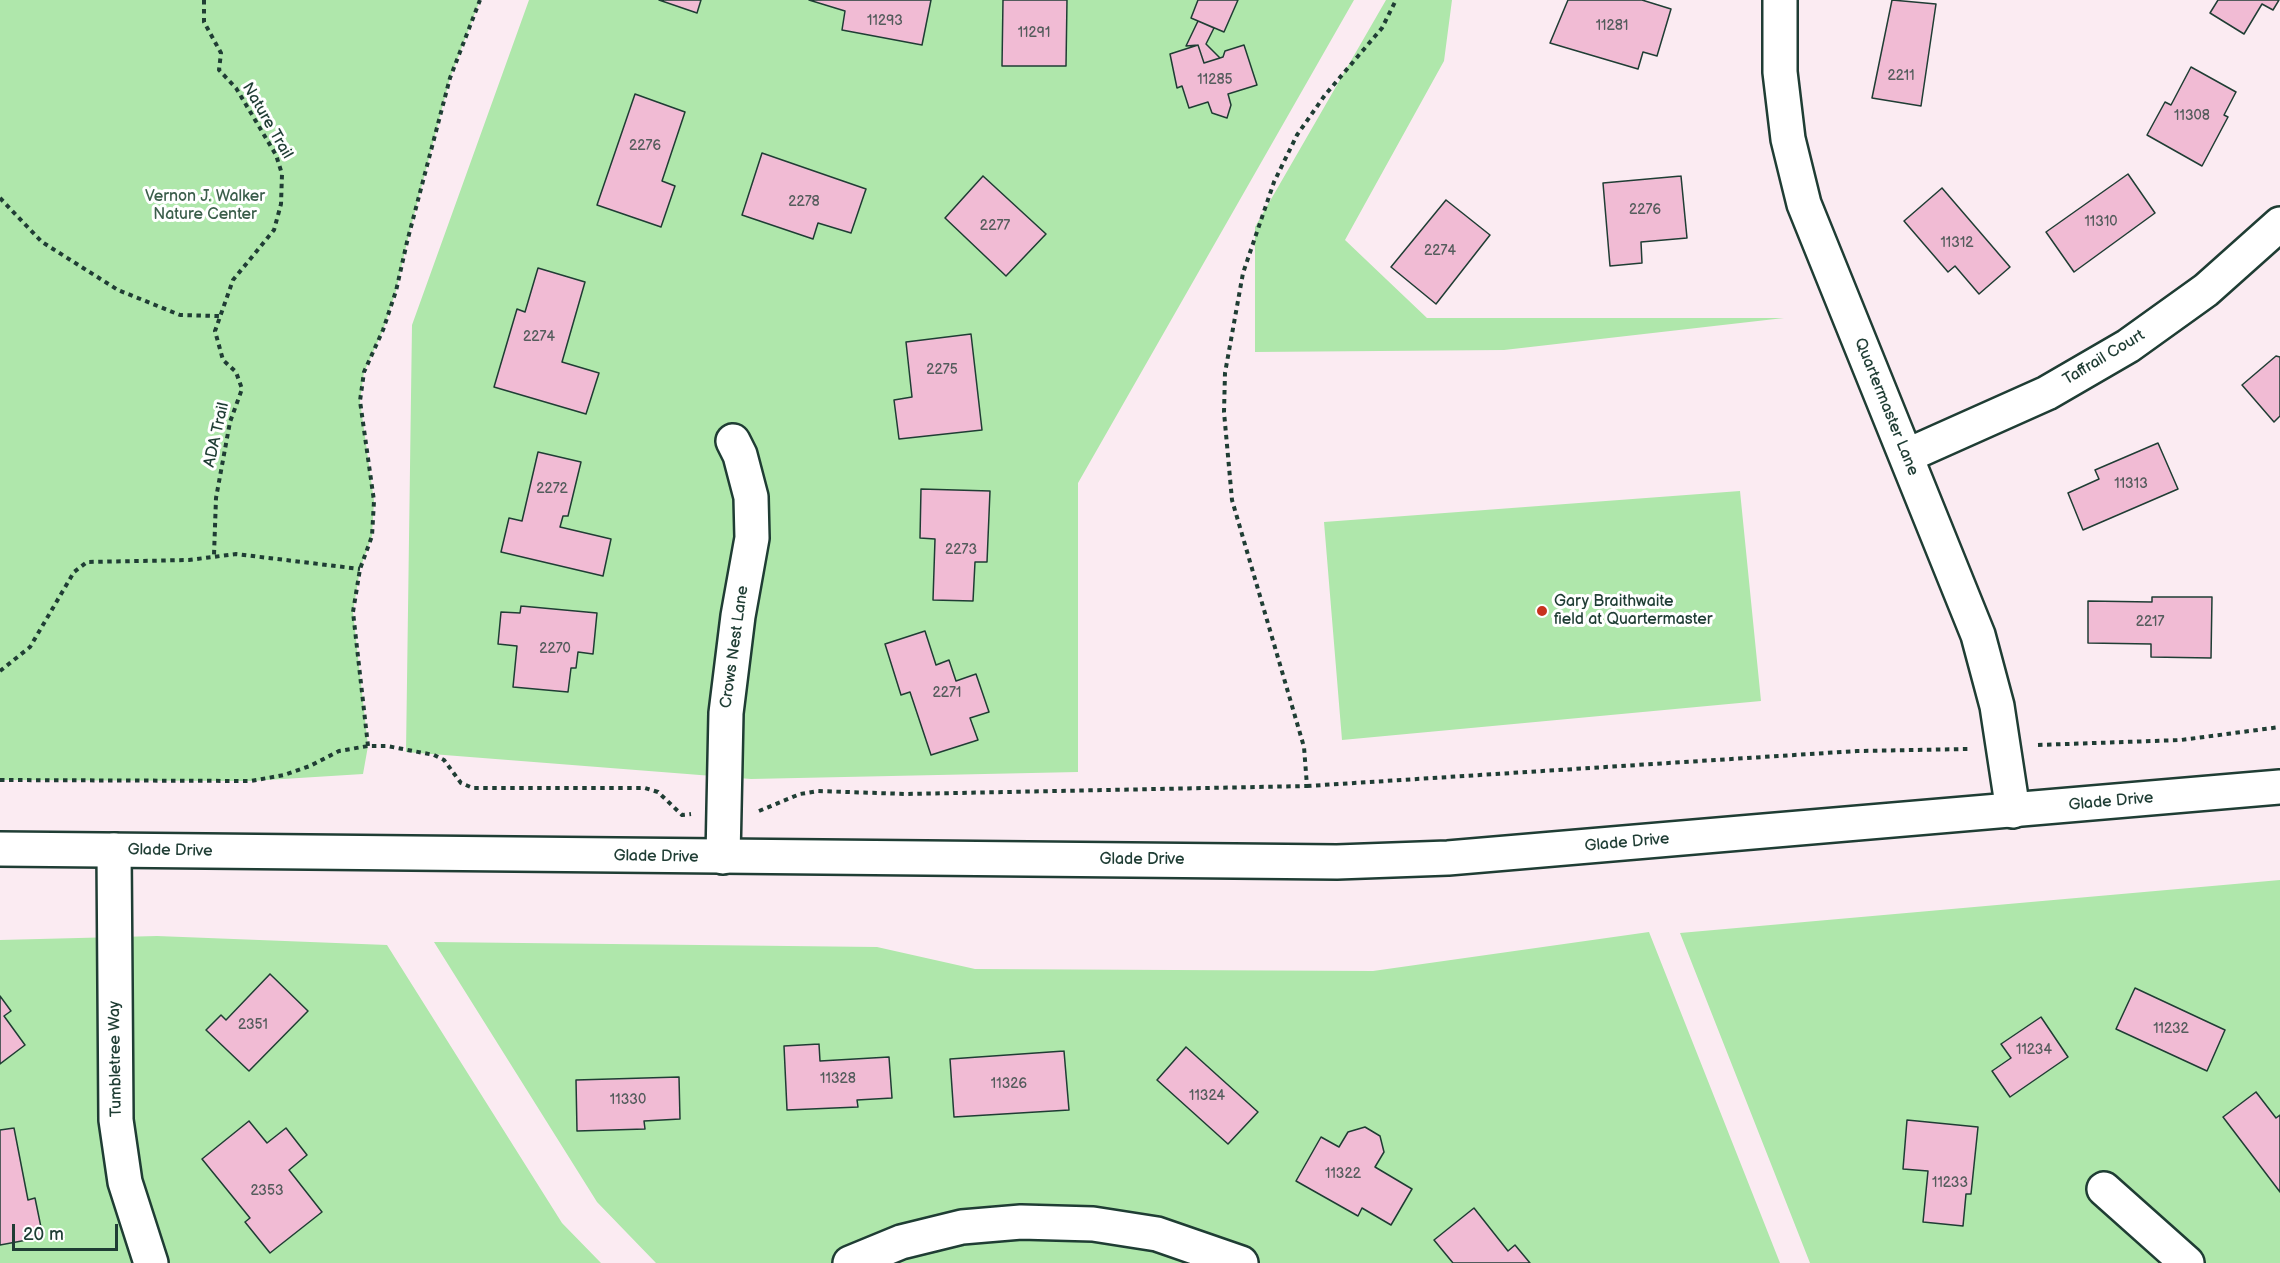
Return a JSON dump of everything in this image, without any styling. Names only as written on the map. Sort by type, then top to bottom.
[{"type":"street","name":"Quartermaster Lane","points":[[1780,0],[1780,72],[1788,140],[1804,204],[1978,635],[1997,706],[2013,811]]},
{"type":"street","name":"Taffrail Court","points":[[1906,456],[2047,393],[2128,346],[2206,290],[2280,224]]},
{"type":"street","name":"Crows Nest Lane","points":[[723,857],[726,713],[738,616],[752,538],[751,497],[740,455],[733,441]]},
{"type":"street","name":"Glade Drive","points":[[0,849],[1337,862],[1426,859],[2280,787]]},
{"type":"street","name":"Tumbletree Way","points":[[114,850],[116,1120],[125,1182],[151,1263]]},
{"type":"street","points":[[2104,1189],[2187,1263]]},
{"type":"street","points":[[850,1263],[901,1242],[962,1227],[1021,1222],[1093,1224],[1157,1234],[1241,1263]]},
{"type":"path","name":"Nature Trail","points":[[204,0],[204,21],[221,53],[219,70],[236,88],[276,155],[282,174],[281,204],[274,230],[233,280],[219,316]]},
{"type":"path","points":[[368,746],[353,612],[360,569],[372,536],[374,501],[360,401],[364,372],[383,330],[396,291],[406,242],[450,78],[480,0]]},
{"type":"path","points":[[1307,786],[1304,747],[1232,500],[1224,412],[1225,373],[1243,273],[1274,182],[1297,135],[1325,95],[1382,28],[1396,0]]},
{"type":"path","points":[[0,198],[42,242],[101,281],[180,315],[219,316]]},
{"type":"path","name":"ADA Trail","points":[[214,555],[216,498],[230,422],[242,389],[236,372],[223,360],[215,331],[219,316]]},
{"type":"path","points":[[0,672],[30,647],[74,572],[87,562],[189,560],[236,554],[360,569]]},
{"type":"path","points":[[0,780],[251,781],[284,775],[310,766],[339,751],[368,746],[407,748],[444,760],[460,783],[473,788],[645,788],[658,792],[682,815],[760,811],[800,794],[818,791],[906,794],[1307,786],[1857,751],[2003,748],[2181,740],[2280,727]]},
{"type":"green space","name":"Vernon J. Walker Nature Center","points":[[0,0],[480,0],[450,78],[396,291],[383,330],[364,372],[360,401],[374,501],[372,536],[360,569],[353,612],[368,746],[363,774],[251,781],[0,780]]},
{"type":"green space","points":[[529,0],[1354,0],[1078,483],[1078,772],[751,779],[406,752],[412,325]]},
{"type":"green space","points":[[1386,0],[1452,0],[1444,61],[1345,240],[1427,318],[1784,318],[1504,350],[1255,352],[1255,227]]},
{"type":"green space","name":"Gary Braithwaite field at Quartermaster","points":[[1740,491],[1761,701],[1342,740],[1324,522]]},
{"type":"green space","points":[[2280,880],[2280,1263],[1810,1263],[1680,933]]},
{"type":"green space","points":[[1649,932],[1780,1263],[656,1263],[597,1202],[434,942],[877,947],[975,969],[1373,971]]},
{"type":"green space","points":[[157,936],[387,945],[562,1223],[601,1263],[0,1263],[0,940]]},
{"type":"building","points":[[659,0],[701,0],[697,13]]},
{"type":"building","points":[[809,0],[931,0],[922,45],[842,30],[845,11]]},
{"type":"building","points":[[1003,0],[1067,0],[1066,66],[1002,66]]},
{"type":"building","points":[[1198,0],[1238,0],[1224,32],[1191,18]]},
{"type":"building","points":[[1568,0],[1642,0],[1671,9],[1657,56],[1643,52],[1638,69],[1550,43]]},
{"type":"building","points":[[1892,0],[1936,4],[1921,106],[1872,98]]},
{"type":"building","points":[[2218,0],[2279,0],[2273,10],[2262,4],[2244,34],[2210,13]]},
{"type":"building","points":[[1198,21],[1214,28],[1206,44],[1220,58],[1204,63],[1198,45],[1186,46]]},
{"type":"building","points":[[1198,45],[1204,63],[1223,57],[1225,51],[1244,45],[1257,85],[1228,94],[1231,105],[1227,118],[1212,113],[1208,102],[1189,108],[1182,86],[1177,88],[1170,54]]},
{"type":"building","points":[[2191,67],[2236,92],[2224,115],[2228,117],[2202,166],[2147,135],[2165,102],[2171,105]]},
{"type":"building","points":[[635,94],[685,112],[662,181],[675,186],[661,227],[597,205]]},
{"type":"building","points":[[762,153],[866,189],[851,233],[818,223],[813,239],[742,215]]},
{"type":"building","points":[[2128,174],[2155,213],[2074,272],[2046,232]]},
{"type":"building","points":[[983,176],[1046,234],[1006,276],[945,218]]},
{"type":"building","points":[[1681,176],[1687,238],[1641,242],[1642,263],[1610,266],[1603,183]]},
{"type":"building","points":[[1942,188],[2010,267],[1979,294],[1955,266],[1948,272],[1904,221]]},
{"type":"building","points":[[1446,200],[1490,235],[1436,304],[1391,267]]},
{"type":"building","points":[[538,268],[585,282],[562,362],[599,373],[586,414],[494,387],[517,309],[525,312]]},
{"type":"building","points":[[971,334],[982,430],[899,439],[894,400],[912,397],[906,342]]},
{"type":"building","points":[[2276,356],[2280,357],[2280,416],[2274,422],[2242,385]]},
{"type":"building","points":[[2158,443],[2178,489],[2083,530],[2068,493],[2099,479],[2095,470]]},
{"type":"building","points":[[538,452],[581,462],[568,516],[563,516],[560,527],[611,539],[603,576],[501,552],[509,518],[522,521]]},
{"type":"building","points":[[921,489],[990,491],[987,562],[975,562],[973,601],[933,600],[935,539],[920,538]]},
{"type":"building","points":[[2152,597],[2212,597],[2211,658],[2151,657],[2151,644],[2088,643],[2088,601],[2152,602]]},
{"type":"building","points":[[521,606],[597,613],[593,654],[578,652],[576,668],[571,668],[568,692],[513,687],[517,646],[498,644],[501,612],[520,613]]},
{"type":"building","points":[[925,631],[936,665],[949,660],[956,681],[976,674],[989,712],[970,718],[978,740],[931,755],[910,692],[901,695],[885,644]]},
{"type":"building","points":[[270,974],[308,1011],[249,1071],[206,1030],[221,1015],[226,1020]]},
{"type":"building","points":[[2135,988],[2225,1030],[2207,1071],[2116,1029]]},
{"type":"building","points":[[0,996],[11,1011],[4,1016],[25,1045],[0,1064]]},
{"type":"building","points":[[2041,1017],[2068,1057],[2010,1097],[1992,1071],[2011,1058],[2001,1044]]},
{"type":"building","points":[[819,1044],[820,1061],[889,1057],[892,1098],[857,1100],[858,1107],[787,1110],[784,1046]]},
{"type":"building","points":[[1186,1047],[1258,1112],[1228,1144],[1157,1080]]},
{"type":"building","points":[[1064,1051],[1069,1110],[954,1117],[950,1059]]},
{"type":"building","points":[[679,1077],[680,1119],[644,1121],[645,1129],[577,1131],[576,1080]]},
{"type":"building","points":[[2256,1092],[2276,1118],[2280,1115],[2280,1192],[2223,1117]]},
{"type":"building","points":[[1907,1120],[1978,1127],[1971,1194],[1966,1194],[1963,1226],[1923,1222],[1928,1171],[1903,1169]]},
{"type":"building","points":[[249,1121],[267,1143],[286,1128],[307,1155],[289,1170],[322,1212],[270,1253],[245,1222],[250,1218],[202,1159]]},
{"type":"building","points":[[1365,1127],[1380,1136],[1384,1152],[1375,1167],[1412,1189],[1391,1225],[1362,1208],[1358,1216],[1296,1181],[1321,1137],[1339,1147],[1348,1132]]},
{"type":"building","points":[[14,1128],[28,1200],[35,1198],[43,1237],[0,1245],[0,1130]]},
{"type":"building","points":[[1474,1208],[1508,1251],[1515,1245],[1530,1263],[1453,1263],[1434,1240]]},
{"type":"place","name":"Gary Braithwaite field at Quartermaster","points":[[1542,611]]}]
